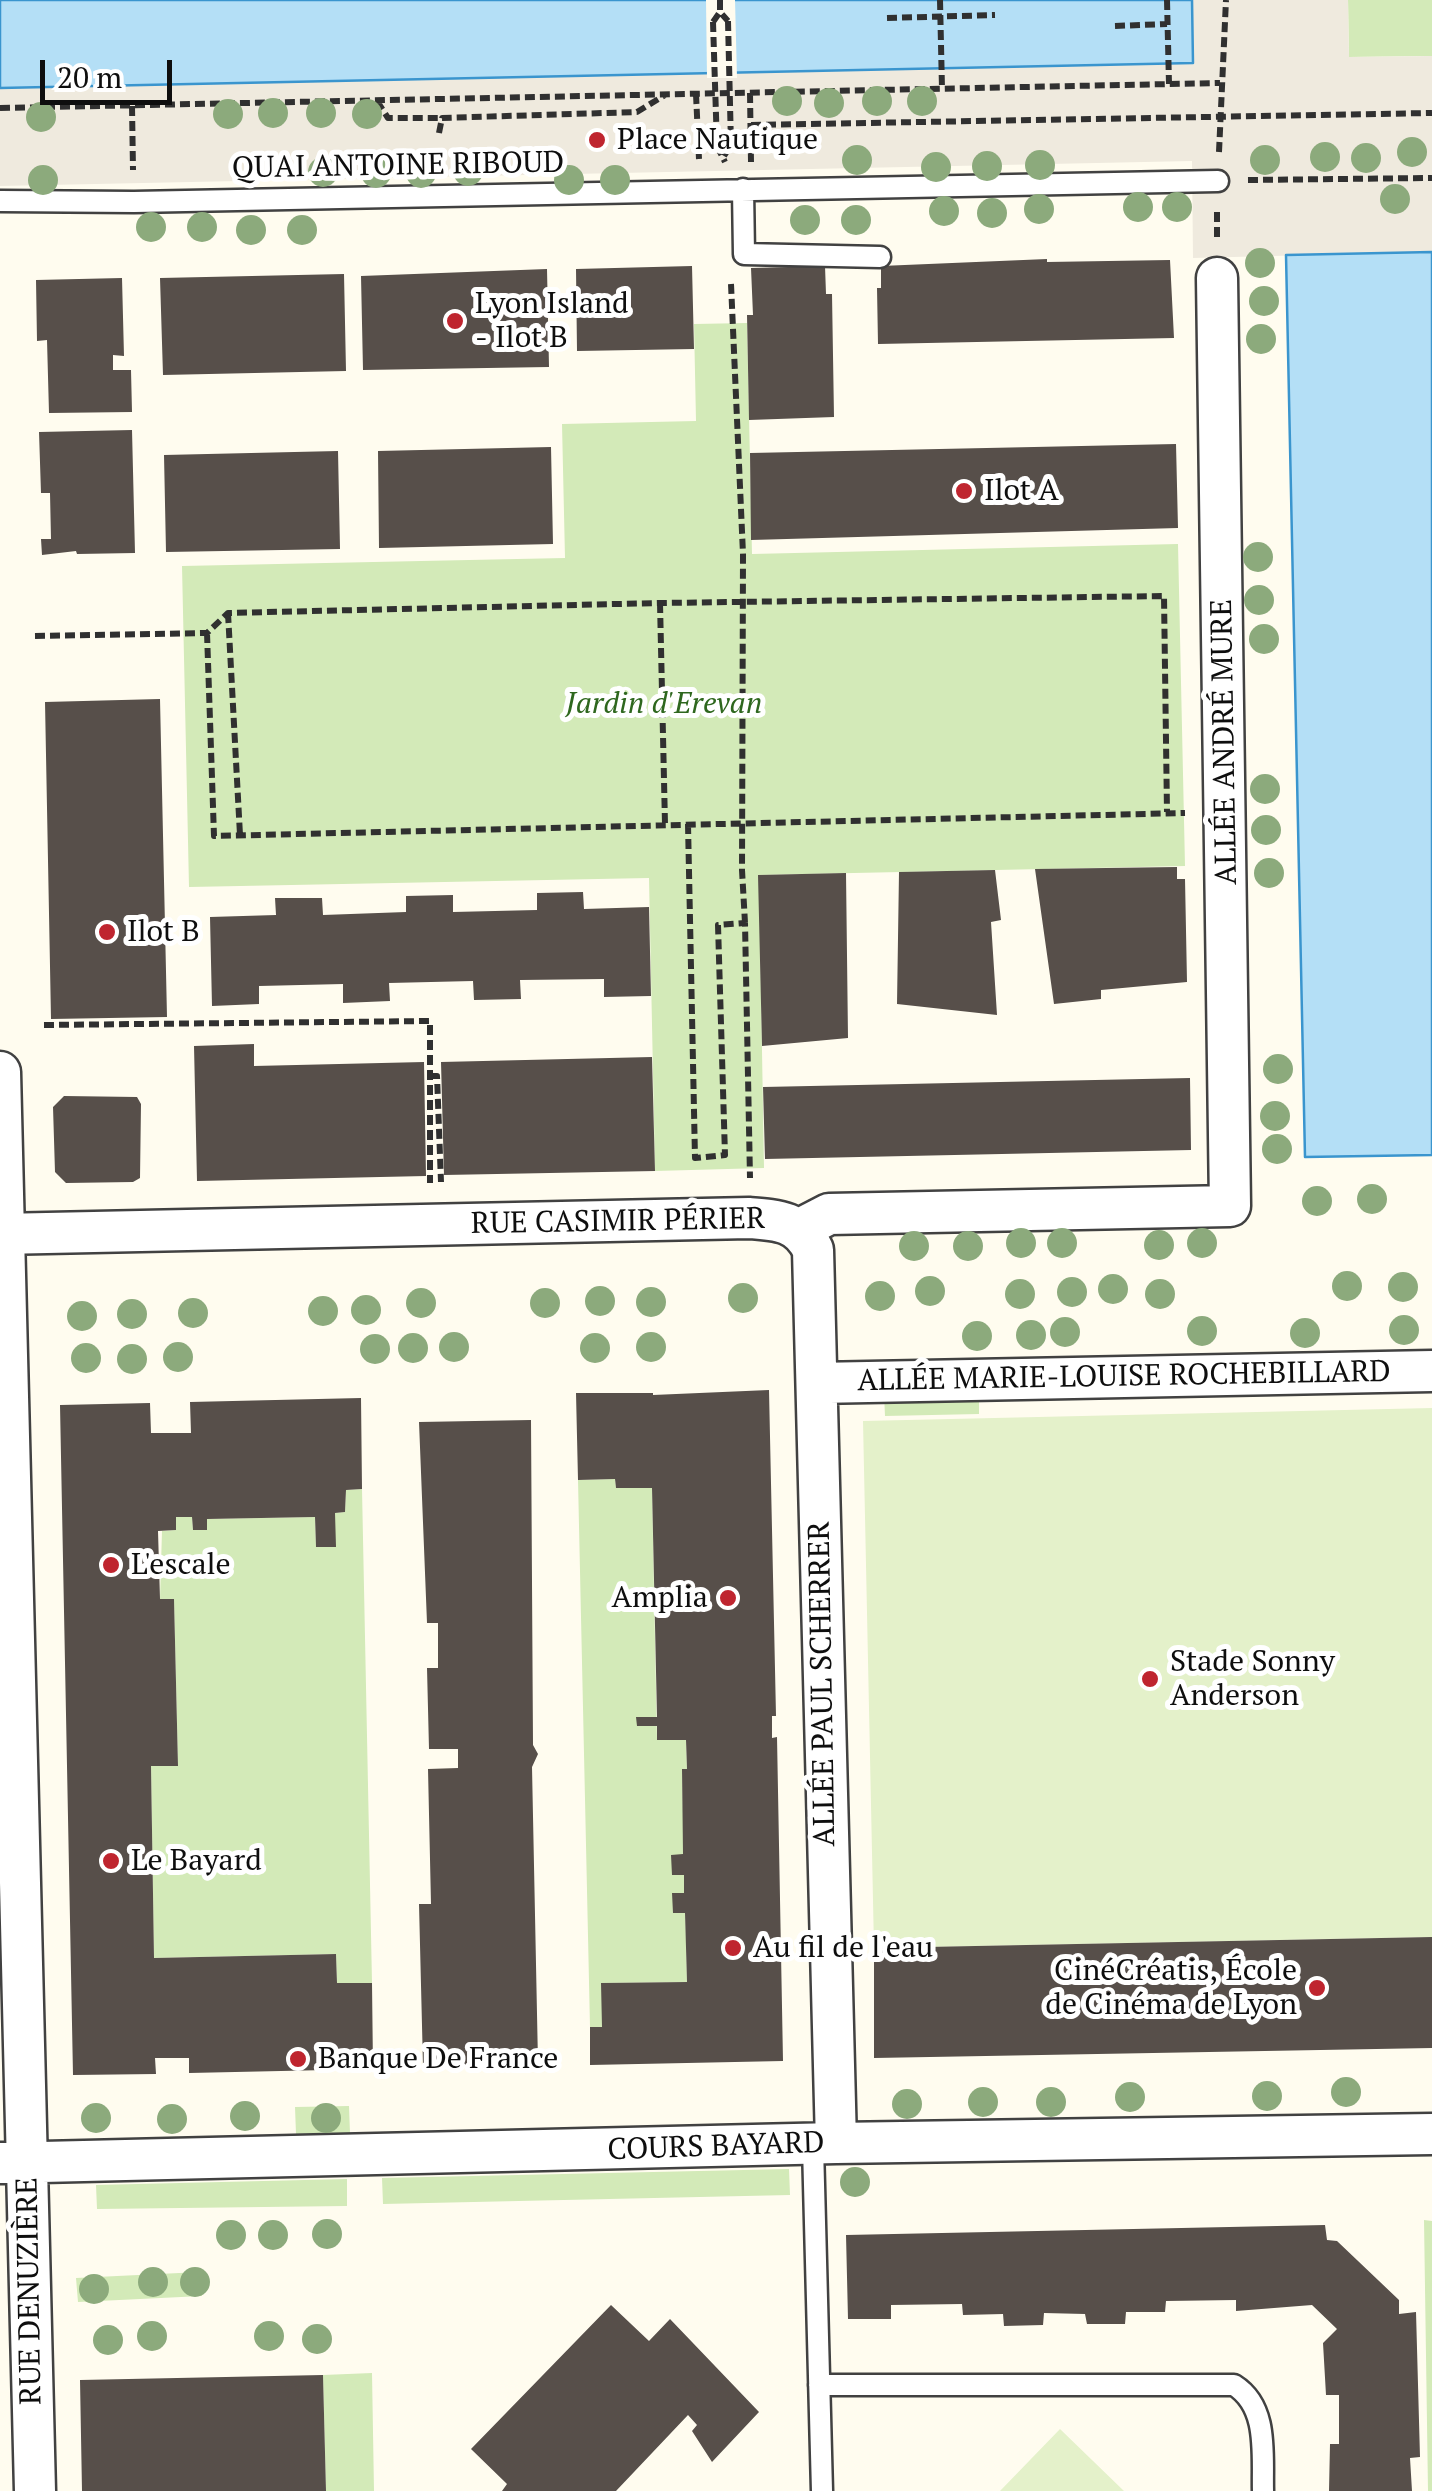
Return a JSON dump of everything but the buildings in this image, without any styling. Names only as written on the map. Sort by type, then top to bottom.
[{"type":"street","name":"ALLÉE ANDRÉ MURE","points":[[1217,278],[1230,1206]]},
{"type":"street","name":"RUE DENUZIÈRE","points":[[0,1072],[13,2163],[35,2491]]},
{"type":"street","name":"RUE CASIMIR PÉRIER","points":[[2,1234],[749,1218],[784,1221],[800,1229],[829,1214],[1230,1206]]},
{"type":"street","name":"ALLÉE PAUL SCHERRER","points":[[800,1229],[814,1250],[824,2144]]},
{"type":"street","name":"ALLÉE MARIE-LOUISE ROCHEBILLARD","points":[[817,1383],[1432,1371]]},
{"type":"street","name":"COURS BAYARD","points":[[13,2163],[1432,2134]]},
{"type":"lane","name":"QUAI ANTOINE RIBOUD","points":[[0,201],[134,202],[1218,181]]},
{"type":"lane","points":[[744,189],[744,254],[880,257]]},
{"type":"lane","points":[[822,2491],[824,2144]]},
{"type":"lane","points":[[820,2385],[1234,2385],[1246,2392],[1260,2422],[1263,2491]]},
{"type":"path","points":[[720,0],[720,12],[713,22],[717,146],[724,156],[731,145],[728,21],[720,12]]},
{"type":"path","points":[[940,0],[942,89]]},
{"type":"path","points":[[1167,0],[1168,84]]},
{"type":"path","points":[[1217,278],[1220,84],[1226,0]]},
{"type":"path","points":[[887,18],[995,15]]},
{"type":"path","points":[[1114,26],[1168,24]]},
{"type":"path","points":[[0,108],[1220,84]]},
{"type":"path","points":[[750,93],[752,158]]},
{"type":"path","points":[[696,94],[699,159]]},
{"type":"path","points":[[376,100],[388,118],[442,118],[637,112],[666,95]]},
{"type":"path","points":[[132,106],[133,172]]},
{"type":"path","points":[[751,125],[1432,112]]},
{"type":"path","points":[[439,132],[442,118]]},
{"type":"path","points":[[1218,181],[1432,178]]},
{"type":"path","points":[[734,324],[743,602],[750,1178]]},
{"type":"path","points":[[35,636],[207,633],[228,613],[1164,596],[1166,812]]},
{"type":"path","points":[[660,603],[665,824]]},
{"type":"path","points":[[228,613],[240,835]]},
{"type":"path","points":[[207,633],[214,836],[1226,809]]},
{"type":"path","points":[[688,824],[695,1158],[725,1155],[718,925],[745,923]]},
{"type":"path","points":[[44,1025],[430,1021],[430,1176]]},
{"type":"path","points":[[430,1076],[437,1076],[441,1184]]},
{"type":"green space","points":[[1348,0],[1432,0],[1432,56],[1349,57]]},
{"type":"green space","name":"Jardin d'Erevan","points":[[747,323],[752,554],[1178,544],[1185,866],[759,875],[764,1168],[655,1171],[649,878],[189,887],[182,566],[565,558],[562,424],[696,421],[694,324]]},
{"type":"green space","points":[[979,1392],[979,1414],[885,1416],[884,1394]]},
{"type":"green space","name":"Stade Sonny Anderson","points":[[1432,1408],[1432,1937],[874,1948],[863,1421]]},
{"type":"green space","points":[[615,1479],[616,1488],[652,1488],[657,1740],[686,1740],[687,1769],[682,1770],[687,1982],[602,1983],[602,2027],[590,2027],[578,1480]]},
{"type":"green space","points":[[362,1489],[372,1983],[337,1983],[336,1954],[154,1958],[151,1766],[178,1765],[174,1600],[160,1599],[162,1531],[176,1530],[176,1517],[192,1517],[193,1530],[207,1529],[207,1519],[315,1517],[316,1547],[335,1547],[335,1513],[345,1512],[346,1490]]},
{"type":"green space","points":[[349,2106],[350,2133],[296,2134],[295,2107]]},
{"type":"green space","points":[[789,2169],[790,2195],[383,2204],[382,2178]]},
{"type":"green space","points":[[347,2179],[347,2206],[97,2209],[96,2185]]},
{"type":"green space","points":[[1424,2220],[1432,2221],[1432,2491],[1428,2491]]},
{"type":"green space","points":[[200,2272],[202,2296],[78,2302],[76,2278]]},
{"type":"green space","points":[[372,2373],[374,2491],[326,2491],[323,2375]]},
{"type":"green space","points":[[1060,2429],[1124,2491],[1000,2491]]},
{"type":"shaded area","name":"Place Nautique","points":[[1192,0],[1348,0],[1349,57],[1432,56],[1432,252],[1193,258],[1192,161],[0,186],[0,88],[1192,63]]},
{"type":"water","points":[[0,0],[1192,0],[1193,63],[0,88]]},
{"type":"water","points":[[1432,252],[1432,1155],[1305,1157],[1286,255]]},
{"type":"pier","points":[[706,0],[735,0],[737,78],[707,78]]},
{"type":"place","name":"Place Nautique","points":[[597,140]]},
{"type":"place","name":"Lyon Island - Ilot B","points":[[455,321]]},
{"type":"place","name":"Ilot A","points":[[964,491]]},
{"type":"place","name":"Ilot B","points":[[107,932]]},
{"type":"place","name":"L'escale","points":[[111,1565]]},
{"type":"place","name":"Amplia","points":[[728,1598]]},
{"type":"place","name":"Stade Sonny Anderson","points":[[1150,1679]]},
{"type":"place","name":"Le Bayard","points":[[111,1861]]},
{"type":"place","name":"Au fil de l'eau","points":[[733,1948]]},
{"type":"place","name":"CinéCréatis, École de Cinéma de Lyon","points":[[1317,1988]]},
{"type":"place","name":"Banque De France","points":[[298,2059]]}]
